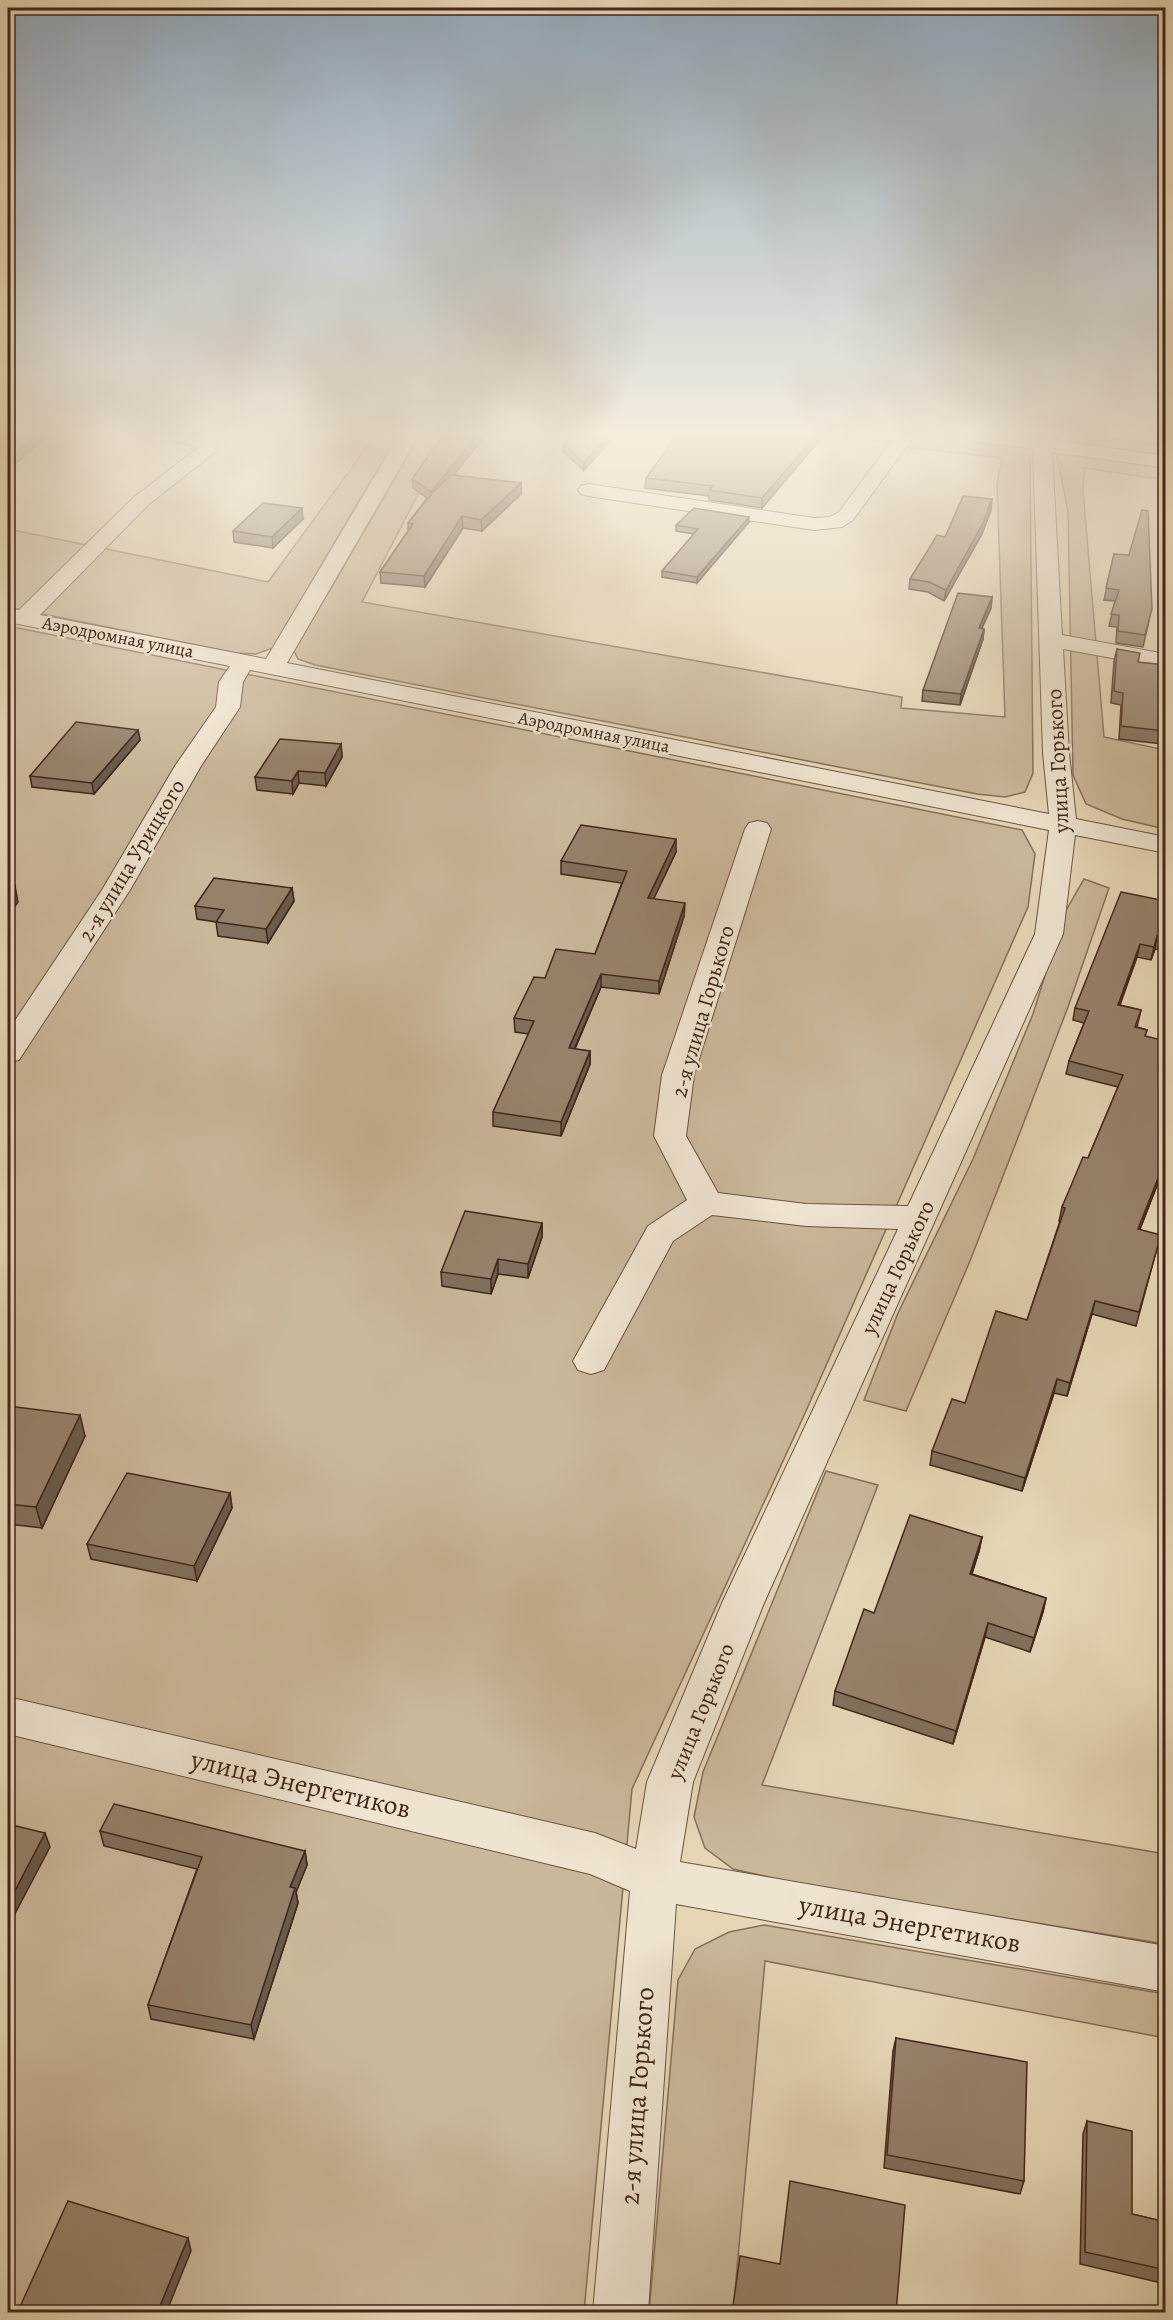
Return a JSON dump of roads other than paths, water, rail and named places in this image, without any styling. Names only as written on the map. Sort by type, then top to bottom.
[{"type":"street","name":"Аэродромная улица","points":[[16,617],[83,561],[96,544]]},
{"type":"street","points":[[273,668],[346,544]]},
{"type":"street","name":"улица Горького","points":[[654,1879],[670,1782],[743,1603],[1048,934],[1063,826],[1056,753],[1047,544]]},
{"type":"street","name":"Аэродромная улица","points":[[16,617],[1166,845]]},
{"type":"street","points":[[1052,640],[1166,662]]},
{"type":"street","name":"2-я улица Урицкого","points":[[8,1053],[116,890],[188,766],[228,707],[231,682],[244,662]]},
{"type":"street","name":"2-я улица Горького","points":[[706,1203],[670,1136],[672,1116],[678,1074],[758,829]]},
{"type":"street","points":[[591,1361],[660,1234],[706,1203],[806,1215],[919,1218]]},
{"type":"street","name":"улица Энергетиков","points":[[8,1715],[595,1854],[654,1879],[1166,1969]]},
{"type":"street","name":"2-я улица Горького","points":[[621,2313],[654,1879]]}]
